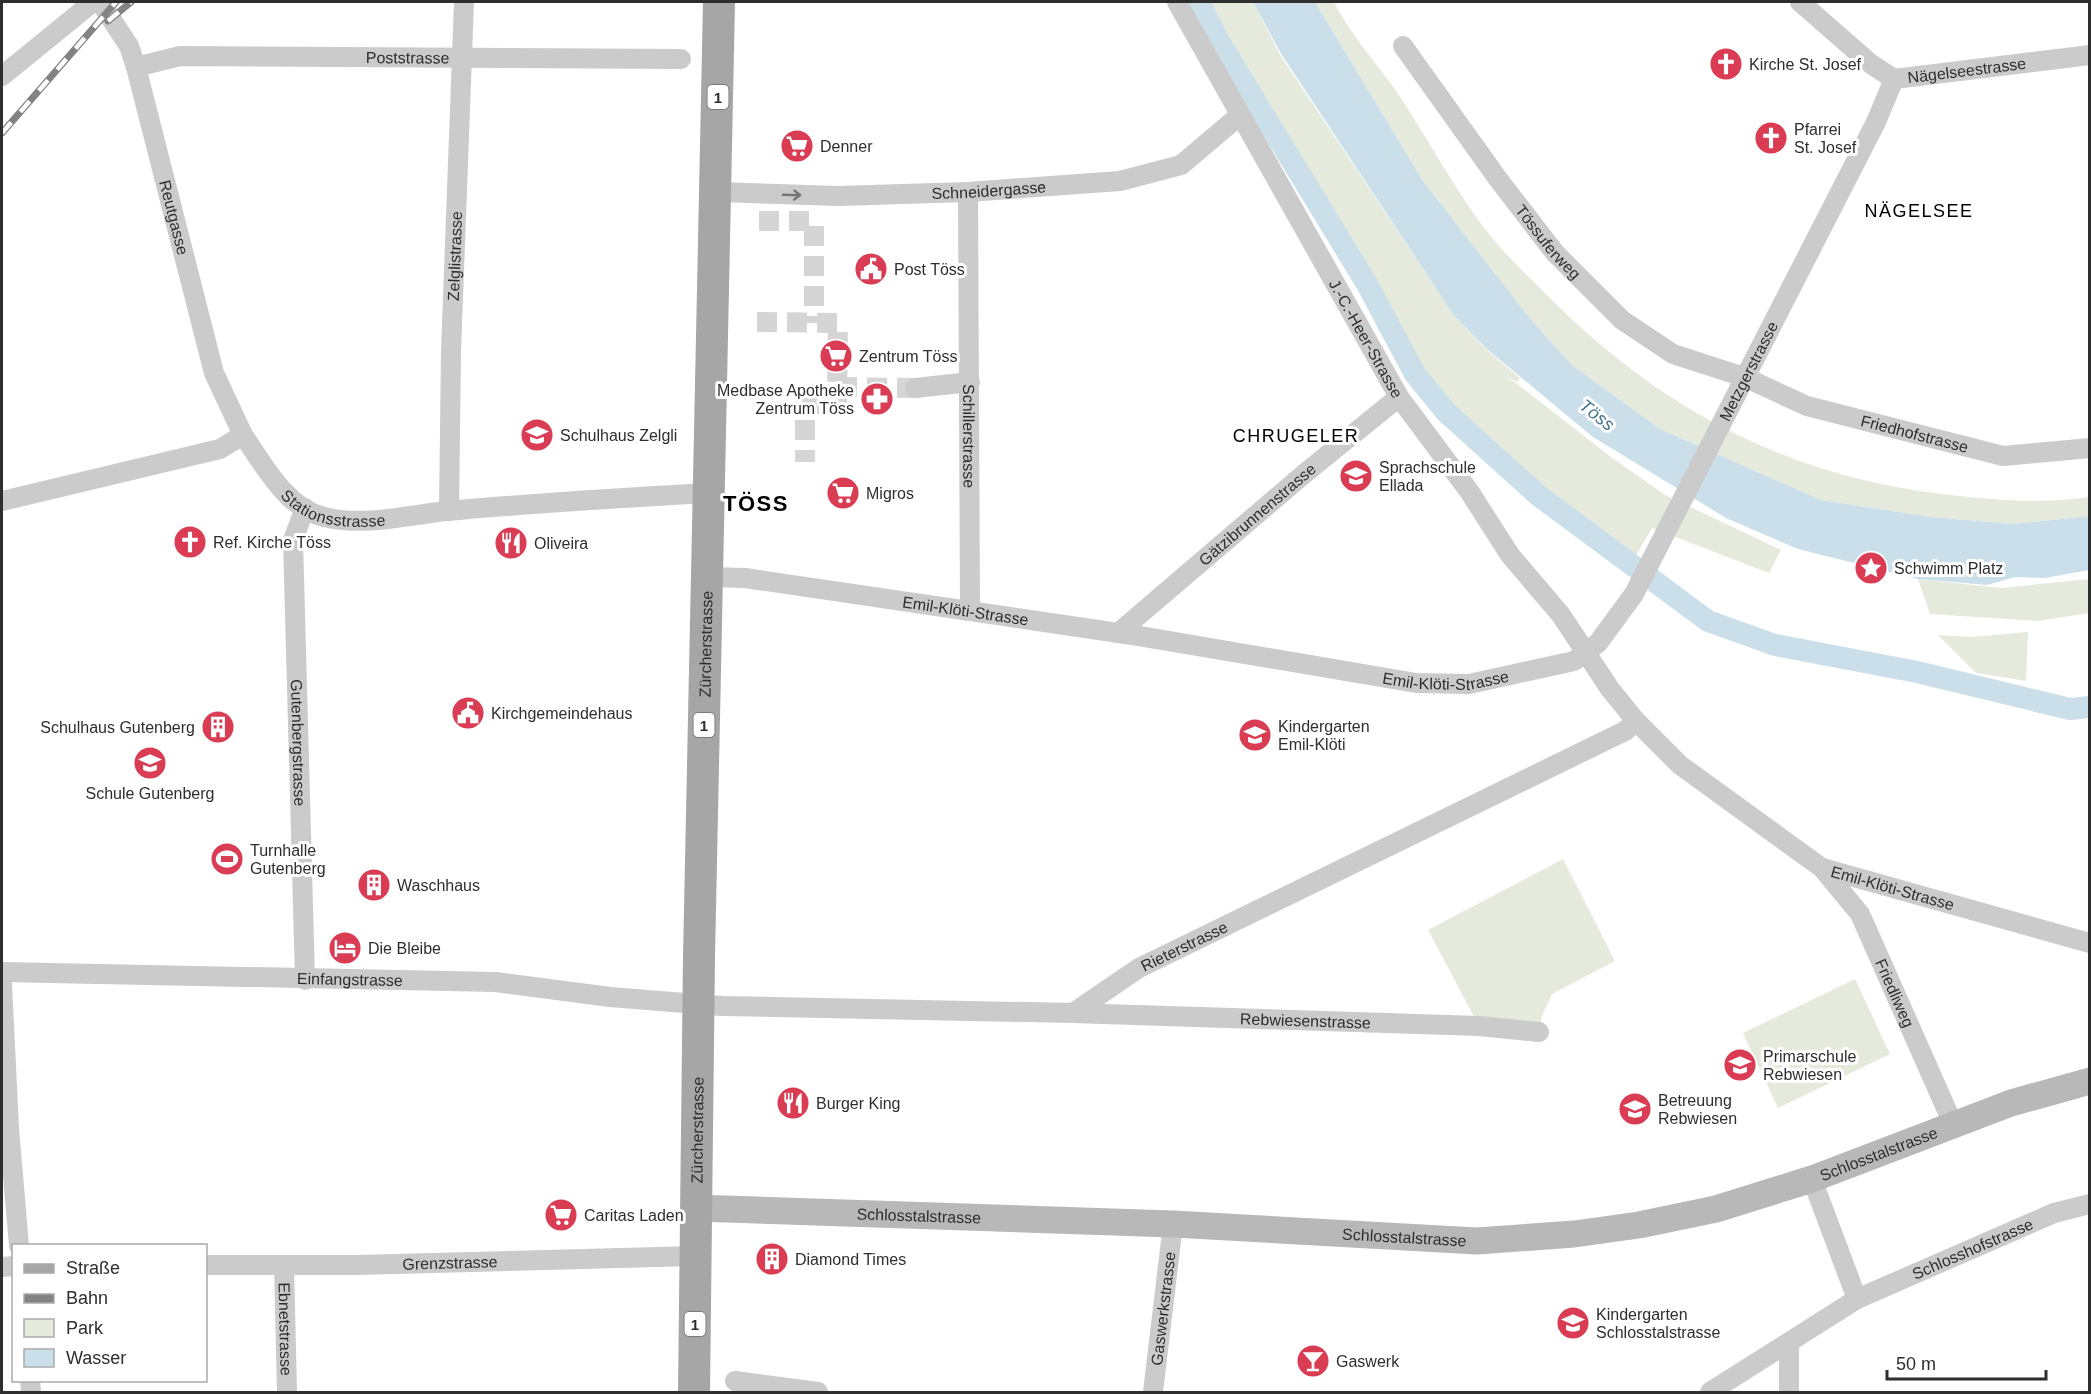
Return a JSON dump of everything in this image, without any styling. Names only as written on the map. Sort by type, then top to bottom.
[{"type":"main road","name":"Zürcherstrasse","points":[[694,1392],[694,1256],[708,493],[731,193],[719,2]]},
{"type":"main road","name":"Schlosstalstrasse","points":[[695,1208],[1173,1224],[1477,1241],[1574,1234],[1639,1226],[1716,1209],[1812,1179],[2012,1103],[2090,1081]]},
{"type":"street","points":[[2,76],[93,2]]},
{"type":"street","name":"Reutgasse","points":[[100,2],[129,46],[136,67],[214,373],[243,435]]},
{"type":"street","name":"Zelglistrasse","points":[[449,511],[451,351],[464,2]]},
{"type":"street","name":"J.-C.-Heer-Strasse","points":[[1177,2],[1399,398],[1468,492],[1510,555],[1561,615],[1586,654]]},
{"type":"street","name":"Nägelseestrasse","points":[[1800,2],[1871,64],[1894,79],[2090,55]]},
{"type":"street","name":"Tössuferweg","points":[[1403,46],[1491,170],[1555,253],[1622,320],[1673,354],[1744,377]]},
{"type":"street","name":"Poststrasse","points":[[136,67],[180,56],[462,56],[681,60]]},
{"type":"street","name":"Metzgerstrasse","points":[[1586,654],[1598,643],[1634,594],[1876,122],[1894,79]]},
{"type":"street","name":"Schneidergasse","points":[[731,193],[838,196],[968,192],[1120,181],[1180,165],[1239,116]]},
{"type":"street","name":"Schillerstrasse","points":[[968,192],[970,610]]},
{"type":"street","name":"Friedhofstrasse","points":[[1744,377],[1807,406],[2003,456],[2090,448]]},
{"type":"street","points":[[915,388],[970,382]]},
{"type":"street","name":"Gätzibrunnenstrasse","points":[[1118,633],[1304,474],[1399,398]]},
{"type":"street","points":[[2,501],[220,449],[243,435]]},
{"type":"street","name":"Stationsstrasse","points":[[243,435],[273,479],[304,508],[324,517],[354,520],[708,493]]},
{"type":"street","name":"Gutenbergstrasse","points":[[304,508],[296,525],[293,540],[305,980]]},
{"type":"street","name":"Emil-Klöti-Strasse","points":[[708,577],[745,578],[970,610],[1416,683],[1469,684],[1560,665],[1586,654],[1636,721],[1680,765],[1822,868],[2090,943]]},
{"type":"street","name":"Rieterstrasse","points":[[1072,1013],[1140,968],[1625,731],[1636,721]]},
{"type":"street","name":"Friedliweg","points":[[1822,868],[1860,915],[1953,1124]]},
{"type":"street","name":"Einfangstrasse","points":[[2,972],[305,980],[495,982],[610,997],[698,1004]]},
{"type":"street","points":[[2,984],[5,1128],[19,1244]]},
{"type":"street","points":[[698,1004],[1072,1013]]},
{"type":"street","name":"Rebwiesenstrasse","points":[[1072,1013],[1479,1026],[1539,1032]]},
{"type":"street","points":[[1812,1179],[1857,1299]]},
{"type":"street","name":"Schlosshofstrasse","points":[[1710,1392],[1857,1299],[2054,1212],[2090,1204]]},
{"type":"street","name":"Gaswerkstrasse","points":[[1153,1392],[1173,1224]]},
{"type":"street","name":"Grenzstrasse","points":[[207,1265],[694,1256]]},
{"type":"street","name":"Ebnetstrasse","points":[[284,1265],[287,1392]]},
{"type":"street","points":[[1789,1344],[1789,1392]]},
{"type":"street","points":[[735,1381],[818,1392]]},
{"type":"green space","points":[[1204,2],[1253,2],[1279,53],[1454,316],[1488,351],[1520,378],[1517,382],[1503,376],[1516,383],[1611,457],[1665,495],[1781,550],[1769,573],[1652,528],[1635,557],[1555,497],[1451,406],[1409,348],[1334,215],[1221,37]]},
{"type":"green space","points":[[1315,2],[1334,2],[1354,35],[1405,104],[1466,202],[1504,252],[1586,332],[1633,371],[1683,405],[1735,433],[1789,457],[1846,475],[1906,489],[1984,498],[2044,501],[2089,497],[2089,516],[2013,524],[1931,517],[1821,500],[1660,429],[1572,365],[1532,321],[1423,181]]},
{"type":"green space","points":[[1918,579],[2001,588],[2089,579],[2089,613],[2038,621],[1930,614]]},
{"type":"green space","points":[[2028,632],[2026,681],[1976,673],[1938,635],[1971,637]]},
{"type":"green space","points":[[1563,859],[1615,961],[1552,994],[1542,1016],[1539,1032],[1479,1026],[1428,930]]},
{"type":"green space","points":[[1855,979],[1890,1054],[1778,1108],[1743,1033]]},
{"type":"water","name":"Töss","points":[[1253,2],[1315,2],[1423,181],[1532,321],[1572,365],[1660,429],[1821,500],[1931,517],[2013,524],[2089,516],[2089,570],[2045,578],[2015,577],[1987,585],[1918,579],[1798,549],[1726,518],[1593,437],[1488,350],[1454,316],[1280,52]]},
{"type":"waterway","points":[[1199,2],[1218,40],[1367,284],[1415,374],[1446,412],[1539,496],[1708,621],[1775,645],[1917,672],[2070,709],[2090,707]]},
{"type":"tunnel","points":[[759,221],[814,221],[814,323]]},
{"type":"tunnel","points":[[757,322],[838,323],[837,404],[805,404],[805,462]]},
{"type":"tunnel","points":[[837,387],[915,388]]},
{"type":"railway","points":[[2,133],[116,2]]},
{"type":"railway","points":[[108,21],[131,2]]},
{"type":"place","name":"Kirche St. Josef","points":[[1726,64]]},
{"type":"place","name":"Pfarrei St. Josef","points":[[1771,138]]},
{"type":"place","name":"Denner","points":[[797,146]]},
{"type":"place","name":"Post Töss","points":[[871,269]]},
{"type":"place","name":"Zentrum Töss","points":[[836,356]]},
{"type":"place","name":"Medbase Apotheke Zentrum Töss","points":[[877,399]]},
{"type":"place","name":"Schulhaus Zelgli","points":[[537,435]]},
{"type":"place","name":"Sprachschule Ellada","points":[[1356,476]]},
{"type":"place","name":"Migros","points":[[843,493]]},
{"type":"place","name":"Ref. Kirche Töss","points":[[190,542]]},
{"type":"place","name":"Oliveira","points":[[511,543]]},
{"type":"place","name":"Schwimm Platz","points":[[1871,568]]},
{"type":"place","name":"Kirchgemeindehaus","points":[[468,713]]},
{"type":"place","name":"Schulhaus Gutenberg","points":[[218,727]]},
{"type":"place","name":"Kindergarten Emil-Klöti","points":[[1255,735]]},
{"type":"place","name":"Schule Gutenberg","points":[[150,763]]},
{"type":"place","name":"Turnhalle Gutenberg","points":[[227,859]]},
{"type":"place","name":"Waschhaus","points":[[374,885]]},
{"type":"place","name":"Die Bleibe","points":[[345,948]]},
{"type":"place","name":"Primarschule Rebwiesen","points":[[1740,1065]]},
{"type":"place","name":"Burger King","points":[[793,1103]]},
{"type":"place","name":"Betreuung Rebwiesen","points":[[1635,1109]]},
{"type":"place","name":"Caritas Laden","points":[[561,1215]]},
{"type":"place","name":"Diamond Times","points":[[772,1259]]},
{"type":"place","name":"Kindergarten Schlosstalstrasse","points":[[1573,1323]]},
{"type":"place","name":"Gaswerk","points":[[1313,1361]]},
{"type":"district","name":"NÄGELSEE","points":[[1919,211]]},
{"type":"district","name":"CHRUGELER","points":[[1296,436]]},
{"type":"district","name":"TÖSS","points":[[756,503]]}]
